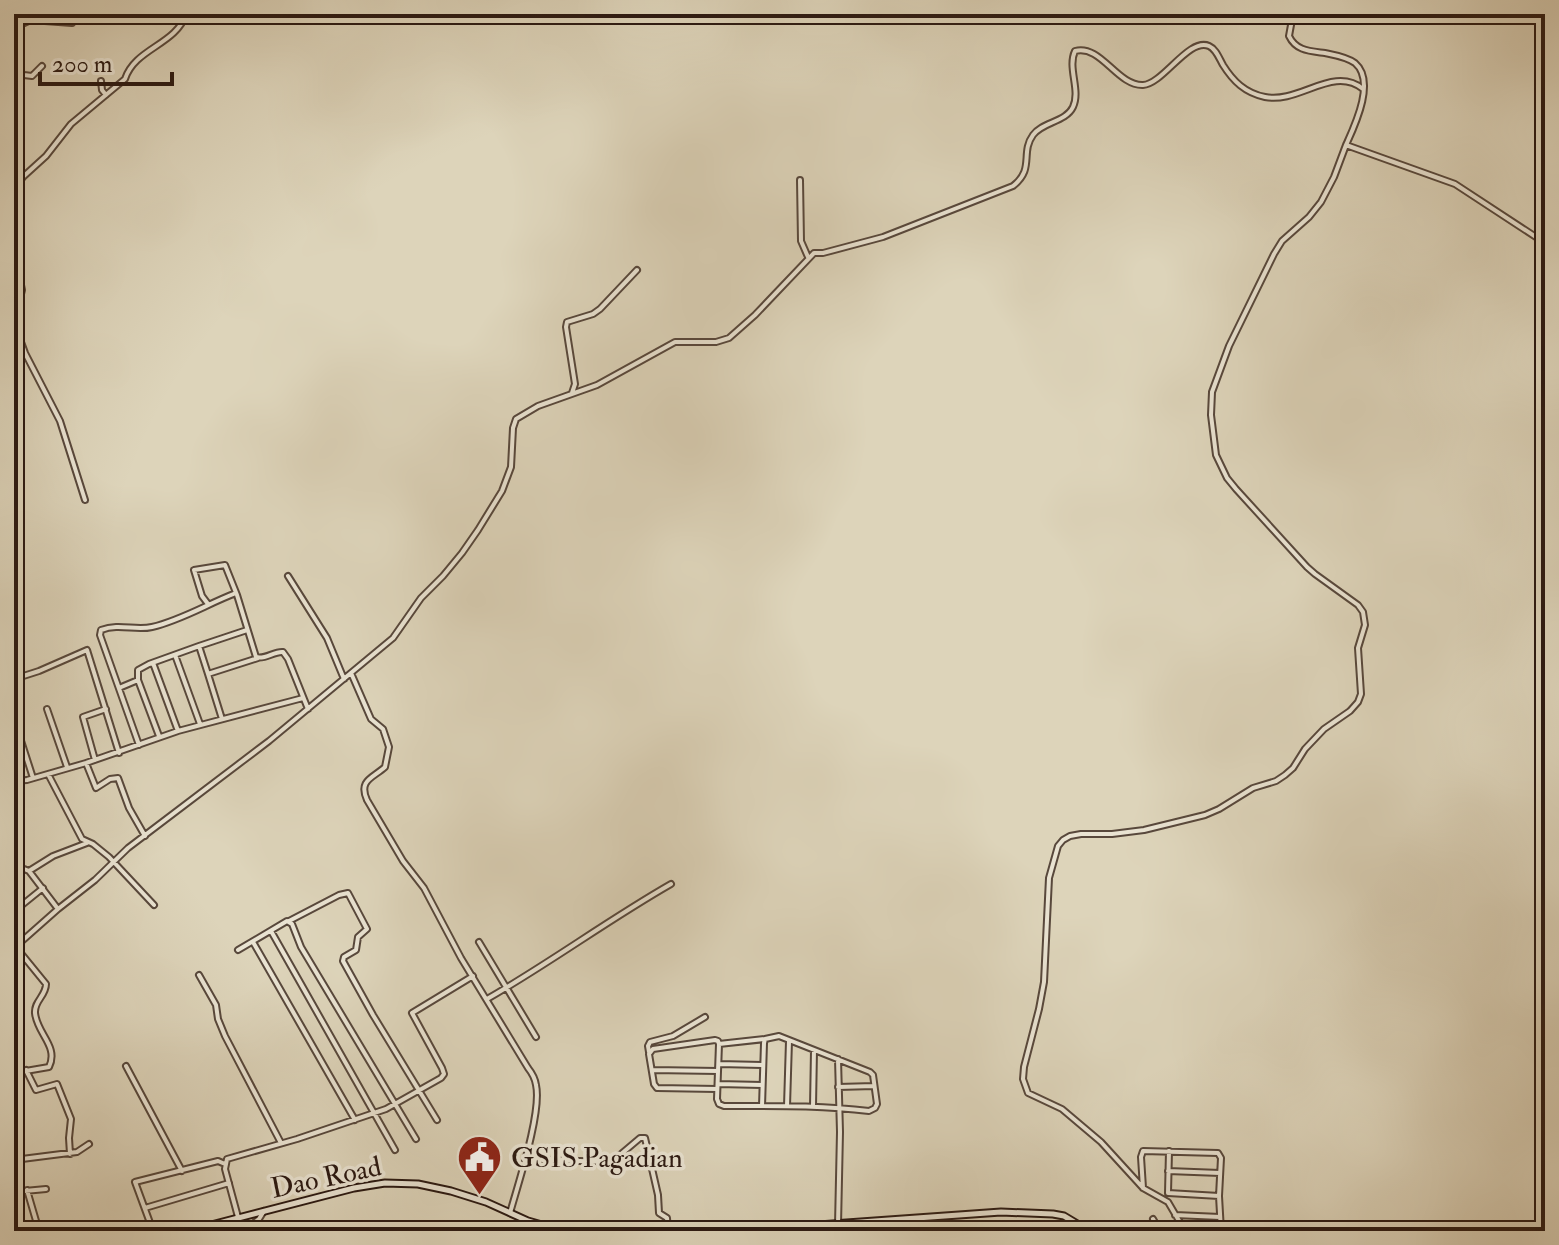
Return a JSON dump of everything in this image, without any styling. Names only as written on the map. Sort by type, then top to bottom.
[{"type":"street","points":[[14,188],[71,124],[125,79],[136,61],[181,27],[186,14]]},
{"type":"street","points":[[1168,1202],[1143,1188],[1109,1149],[1073,1118],[1050,1102],[1028,1093],[1023,1079],[1024,1067],[1044,982],[1049,878],[1058,846],[1070,836],[1127,832],[1197,817],[1219,809],[1253,788],[1276,781],[1293,768],[1305,749],[1324,729],[1350,711],[1361,694],[1358,648],[1365,625],[1363,612],[1315,574],[1227,478],[1216,455],[1211,415],[1216,382],[1252,297],[1282,241],[1321,202],[1360,110],[1364,79],[1357,65],[1339,56],[1300,49],[1289,36],[1293,14]]},
{"type":"street","points":[[14,28],[31,20],[72,23]]},
{"type":"street","points":[[14,1073],[49,1067],[53,1054],[35,1014],[46,984],[15,947],[128,848],[308,709],[393,638],[421,598],[450,568],[502,491],[511,467],[516,419],[538,406],[597,385],[675,342],[716,342],[729,338],[814,253],[869,242],[1006,189],[1019,181],[1026,171],[1029,145],[1035,132],[1073,108],[1072,59],[1078,49],[1091,52],[1129,81],[1139,84],[1152,82],[1194,47],[1205,44],[1216,52],[1236,83],[1254,94],[1289,97],[1341,81],[1363,89]]},
{"type":"street","points":[[14,68],[32,76],[42,66]]},
{"type":"street","points":[[101,81],[106,95]]},
{"type":"street","points":[[1346,145],[1455,184],[1545,243]]},
{"type":"street","points":[[800,180],[800,235],[808,257]]},
{"type":"street","points":[[14,269],[19,275],[22,290],[17,310],[18,334],[60,421],[85,500]]},
{"type":"street","points":[[572,393],[575,384],[567,322],[600,309],[637,270]]},
{"type":"street","points":[[208,604],[193,572],[195,569],[225,565],[258,658]]},
{"type":"street","points":[[288,576],[327,638],[344,679]]},
{"type":"street","points":[[139,745],[100,635],[101,630],[149,628],[201,610],[236,593]]},
{"type":"street","points":[[159,737],[138,680],[138,670],[247,630]]},
{"type":"street","points":[[199,646],[222,719]]},
{"type":"street","points":[[14,679],[87,650],[119,753]]},
{"type":"street","points":[[208,674],[283,652],[308,709]]},
{"type":"street","points":[[175,655],[201,725]]},
{"type":"street","points":[[153,663],[178,731]]},
{"type":"street","points":[[351,673],[371,719],[382,727],[389,747],[385,767],[367,781],[364,793],[403,861],[424,888],[453,945],[534,1077],[537,1101],[510,1213]]},
{"type":"street","points":[[119,688],[138,680]]},
{"type":"street","points":[[14,781],[119,753],[178,731],[303,698]]},
{"type":"street","points":[[47,709],[67,768]]},
{"type":"street","points":[[95,760],[83,717],[106,709]]},
{"type":"street","points":[[14,719],[33,778]]},
{"type":"street","points":[[86,763],[96,788],[110,779],[118,778],[129,808],[145,836]]},
{"type":"street","points":[[48,774],[82,839],[97,847],[154,905]]},
{"type":"street","points":[[29,871],[53,856],[89,842]]},
{"type":"street","points":[[14,874],[24,869],[29,871],[58,909]]},
{"type":"street","points":[[487,999],[595,932],[618,914],[671,884]]},
{"type":"street","points":[[22,905],[43,888]]},
{"type":"street","points":[[238,950],[348,893],[367,929],[358,937],[356,950],[344,957],[343,961],[437,1120]]},
{"type":"street","points":[[289,921],[301,947],[416,1139]]},
{"type":"street","points":[[271,931],[395,1150]]},
{"type":"street","points":[[253,942],[355,1120]]},
{"type":"street","points":[[479,942],[536,1037]]},
{"type":"street","points":[[199,975],[216,1005],[225,1036],[281,1143]]},
{"type":"street","points":[[238,1217],[225,1164],[229,1157],[374,1113],[441,1078],[444,1074],[442,1068],[412,1013],[473,976]]},
{"type":"street","points":[[705,1017],[673,1036],[650,1042],[648,1046],[657,1088],[762,1085]]},
{"type":"street","points":[[649,1052],[718,1041],[717,1100],[721,1105],[813,1106],[869,1111],[877,1104],[872,1073],[789,1041],[784,1036],[719,1044]]},
{"type":"street","points":[[762,1106],[765,1039]]},
{"type":"street","points":[[787,1106],[789,1041]]},
{"type":"street","points":[[813,1106],[814,1050]]},
{"type":"street","points":[[838,1058],[838,1225]]},
{"type":"street","points":[[719,1064],[762,1065]]},
{"type":"street","points":[[126,1066],[182,1171]]},
{"type":"street","points":[[26,1070],[37,1090],[57,1084],[71,1119],[70,1154]]},
{"type":"street","points":[[652,1070],[719,1071]]},
{"type":"street","points":[[838,1087],[874,1086]]},
{"type":"street","points":[[525,1159],[607,1162],[614,1160],[640,1138],[645,1138],[659,1213],[667,1218],[668,1231]]},
{"type":"street","points":[[14,1160],[70,1154],[89,1144]]},
{"type":"street","points":[[1143,1188],[1142,1151],[1218,1153],[1221,1158],[1221,1231]]},
{"type":"street","points":[[1169,1151],[1168,1202],[1185,1231]]},
{"type":"street","points":[[153,1231],[135,1182],[218,1161],[225,1164]]},
{"type":"street","points":[[1168,1171],[1220,1173]]},
{"type":"street","points":[[145,1208],[229,1183]]},
{"type":"street","name":"Dao Road","points":[[188,1231],[354,1188],[385,1183],[418,1184],[451,1191],[563,1231]]},
{"type":"street","points":[[14,1192],[46,1189]]},
{"type":"street","points":[[27,1190],[39,1231]]},
{"type":"street","points":[[1168,1193],[1219,1196]]},
{"type":"street","points":[[244,1231],[264,1211]]},
{"type":"street","points":[[734,1231],[1001,1212],[1039,1212],[1064,1216],[1089,1231]]},
{"type":"street","points":[[1175,1215],[1220,1217]]},
{"type":"street","points":[[1153,1219],[1160,1231]]},
{"type":"street","points":[[528,1221],[528,1231]]},
{"type":"place","name":"GSIS Pagadian","points":[[480,1197]]}]
